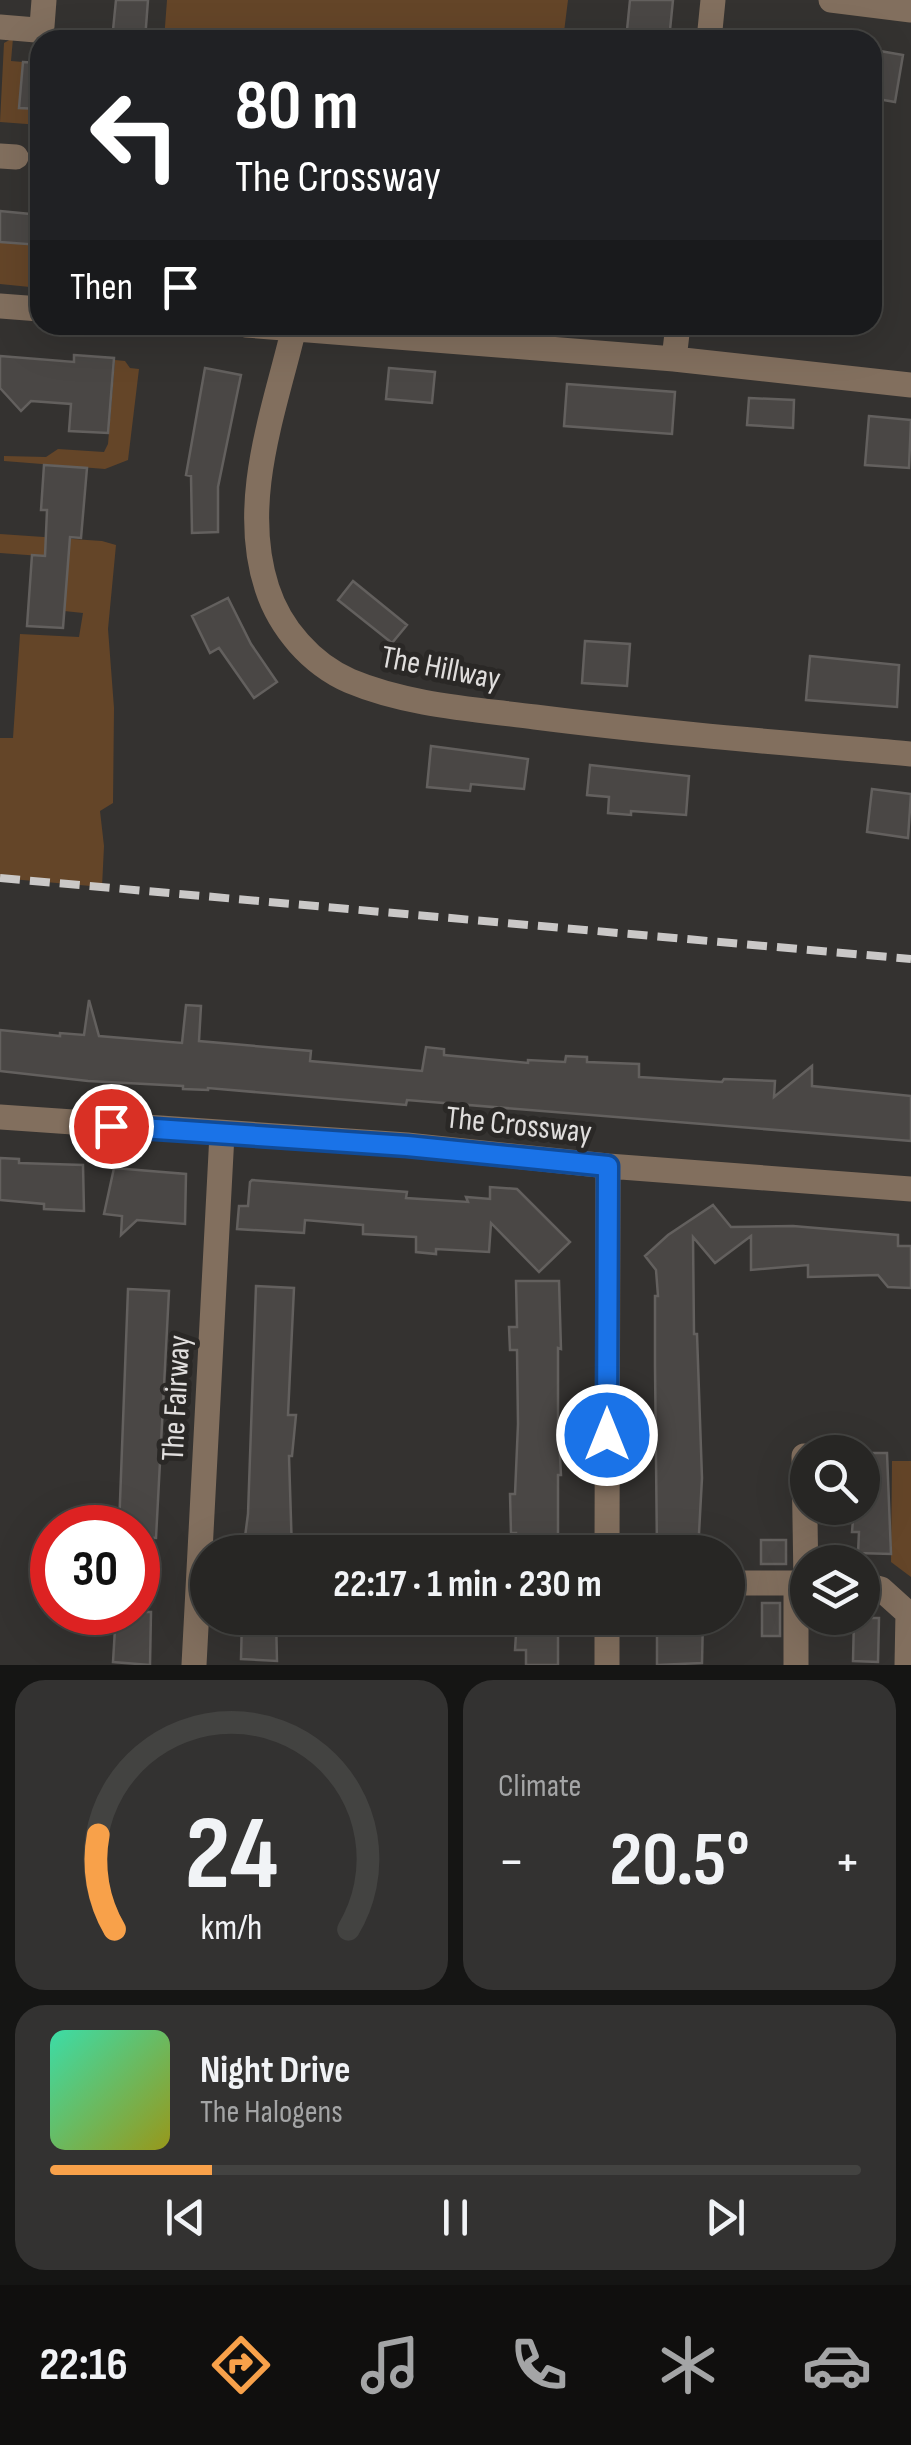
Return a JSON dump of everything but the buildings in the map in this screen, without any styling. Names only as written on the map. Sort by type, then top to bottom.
[{"type":"street","points":[[0,27],[36,30],[42,26],[44,0]]},
{"type":"street","points":[[710,30],[714,0]]},
{"type":"street","points":[[831,0],[911,10]]},
{"type":"street","points":[[0,306],[30,309]]},
{"type":"street","name":"The Hillway","points":[[292,335],[258,483],[257,536],[273,605],[283,624],[324,667],[389,694],[431,703],[566,721],[911,754]]},
{"type":"street","points":[[380,335],[674,359],[911,385]]},
{"type":"street","points":[[674,359],[677,335]]},
{"type":"street","name":"The Crossway","points":[[0,1118],[407,1146],[911,1189]]},
{"type":"street","name":"The Fairway","points":[[194,1665],[222,1134]]},
{"type":"street","points":[[607,1535],[608,1166]]},
{"type":"street","points":[[745,1583],[790,1583]]},
{"type":"street","points":[[880,1589],[909,1614],[906,1665]]},
{"type":"street","points":[[607,1635],[607,1665]]},
{"type":"street","points":[[796,1665],[799,1635]]},
{"type":"shaded area","points":[[167,0],[568,0],[564,30],[165,30]]},
{"type":"shaded area","points":[[13,38],[11,61],[23,62],[20,108],[30,108],[30,124],[0,122],[4,43]]},
{"type":"shaded area","points":[[0,242],[30,244],[30,287],[0,284]]},
{"type":"shaded area","points":[[115,360],[139,369],[128,460],[105,469],[4,461],[4,456],[46,457],[58,449],[104,452],[108,444]]},
{"type":"shaded area","points":[[0,534],[116,545],[108,629],[114,708],[113,803],[100,811],[104,846],[102,887],[0,878],[0,738],[13,738],[20,634],[79,637],[83,613],[64,611],[68,558],[0,553]]},
{"type":"shaded area","points":[[892,1461],[911,1461],[911,1577],[891,1562]]},
{"type":"railway","points":[[0,878],[911,959]]},
{"type":"route","points":[[111,1126],[407,1146],[608,1166],[607,1435]]}]
